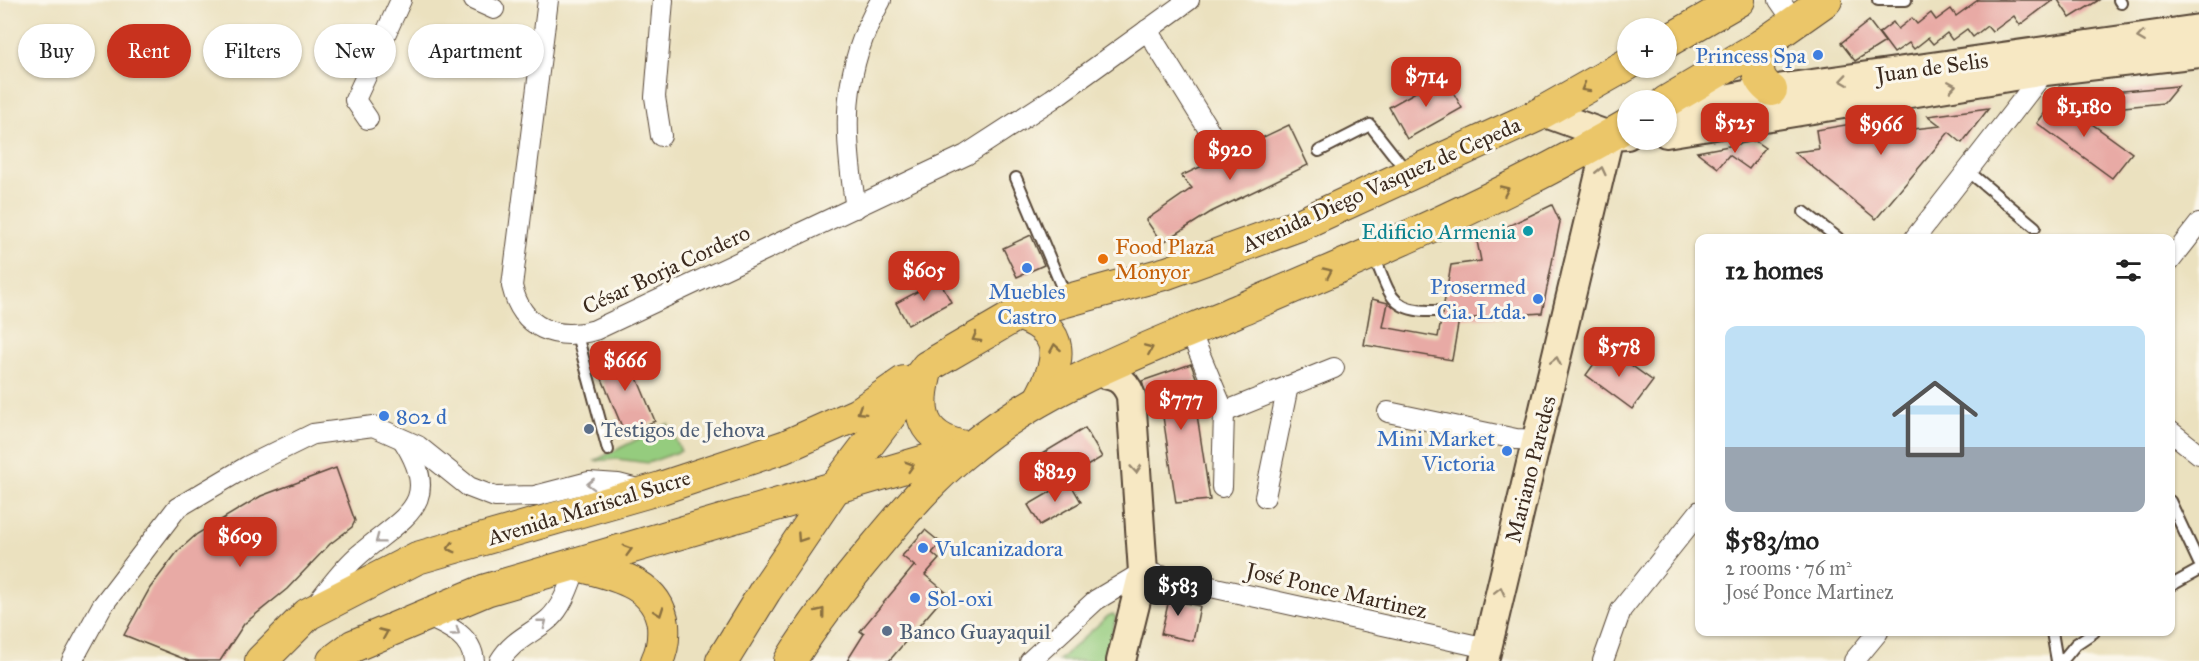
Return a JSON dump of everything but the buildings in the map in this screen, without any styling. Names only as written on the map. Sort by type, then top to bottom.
[{"type":"main road","points":[[1677,36],[1739,0]]},
{"type":"main road","points":[[1771,90],[1761,83],[1756,70],[1762,45],[1787,11],[1826,0]]},
{"type":"main road","name":"Juan de Selis","points":[[1677,131],[1898,84],[2199,29]]},
{"type":"main road","points":[[1677,95],[1762,45]]},
{"type":"main road","name":"Juan de Selis","points":[[1677,109],[1771,90],[1898,84],[2045,72],[2199,53]]},
{"type":"main road","name":"Avenida Diego Vasquez de Cepeda","points":[[722,661],[765,591],[834,489],[927,367],[1018,314],[1167,273],[1299,225],[1544,112],[1617,70]]},
{"type":"main road","points":[[1544,112],[1617,130]]},
{"type":"main road","points":[[790,661],[816,618],[911,503],[970,448],[1040,399],[1094,372],[1371,251],[1538,174],[1617,134]]},
{"type":"main road","name":"Mariano Paredes","points":[[1485,655],[1537,440],[1618,150]]},
{"type":"main road","points":[[1018,314],[1043,325],[1056,346],[1052,379],[1040,399]]},
{"type":"main road","points":[[927,367],[921,388],[923,422],[937,438],[951,445],[970,448]]},
{"type":"main road","name":"Avenida Mariscal Sucre","points":[[261,661],[309,614],[417,558],[649,492],[784,447],[858,414],[927,367]]},
{"type":"main road","points":[[1094,372],[1122,379],[1131,396],[1143,572],[1121,661]]},
{"type":"main road","points":[[333,661],[353,646],[486,590],[970,448]]},
{"type":"main road","points":[[577,565],[615,574],[646,589],[658,607],[662,619],[664,641],[657,661]]},
{"type":"street","points":[[368,119],[355,100],[401,0]]},
{"type":"street","points":[[474,0],[494,9]]},
{"type":"street","name":"César Borja Cordero","points":[[548,0],[512,286],[520,308],[542,328],[552,333],[577,335],[595,330],[966,155],[1052,99],[1189,0]]},
{"type":"street","points":[[662,136],[655,97],[663,0]]},
{"type":"street","points":[[856,208],[848,158],[849,86],[858,51],[881,0]]},
{"type":"street","points":[[1147,30],[1212,135]]},
{"type":"street","points":[[1918,234],[2045,72]]},
{"type":"street","points":[[2175,255],[2197,231]]},
{"type":"street","points":[[1190,331],[1224,412],[1222,487]]},
{"type":"street","points":[[1224,412],[1334,368]]},
{"type":"street","points":[[1265,497],[1288,386]]},
{"type":"street","points":[[1388,412],[1516,439],[1537,440]]},
{"type":"street","points":[[72,661],[102,606],[177,508],[248,466],[312,434],[373,426],[431,454],[469,488],[495,497],[536,496],[589,482],[618,484],[649,492]]},
{"type":"street","points":[[2175,435],[2199,454]]},
{"type":"street","points":[[309,614],[350,563],[400,524],[416,504],[421,482],[419,471],[403,440]]},
{"type":"street","points":[[1603,661],[1621,610],[1695,517]]},
{"type":"street","points":[[500,661],[517,640],[550,618],[562,602],[577,565]]},
{"type":"street","points":[[1030,661],[1096,600],[1143,572]]},
{"type":"street","name":"José Ponce Martinez","points":[[1143,572],[1485,655]]},
{"type":"street","points":[[424,615],[460,633],[473,650],[474,661]]},
{"type":"street","points":[[1854,661],[1875,636]]},
{"type":"lane","points":[[1878,0],[1906,0]]},
{"type":"lane","points":[[1319,150],[1370,125],[1409,174]]},
{"type":"lane","points":[[1968,171],[2035,226]]},
{"type":"lane","points":[[1016,178],[1068,300]]},
{"type":"lane","points":[[1804,212],[1833,234]]},
{"type":"lane","points":[[1371,251],[1396,303],[1404,309],[1435,311]]},
{"type":"lane","points":[[577,335],[608,450]]},
{"type":"lane","points":[[2175,512],[2199,563]]},
{"type":"lane","points":[[2175,583],[2199,570]]},
{"type":"lane","points":[[2053,636],[2057,661]]},
{"type":"lane","points":[[2062,661],[2076,644],[2088,636]]},
{"type":"green space","points":[[668,424],[681,451],[648,463],[617,459],[594,461]]},
{"type":"green space","points":[[1113,614],[1116,617],[1105,661],[1058,661],[1108,616]]},
{"type":"place","name":"Princess Spa","points":[[1818,55]]},
{"type":"place","name":"Edificio Armenia","points":[[1528,231]]},
{"type":"place","name":"Food Plaza Monyor","points":[[1103,259]]},
{"type":"place","name":"Muebles Castro","points":[[1027,268]]},
{"type":"place","name":"Prosermed Cia. Ltda.","points":[[1538,299]]},
{"type":"place","name":"802 d","points":[[384,416]]},
{"type":"place","name":"Testigos de Jehova","points":[[589,429]]},
{"type":"place","name":"Mini Market Victoria","points":[[1507,451]]},
{"type":"place","name":"Vulcanizadora","points":[[923,548]]},
{"type":"place","name":"Sol-oxi","points":[[915,598]]},
{"type":"place","name":"Banco Guayaquil","points":[[887,631]]}]
